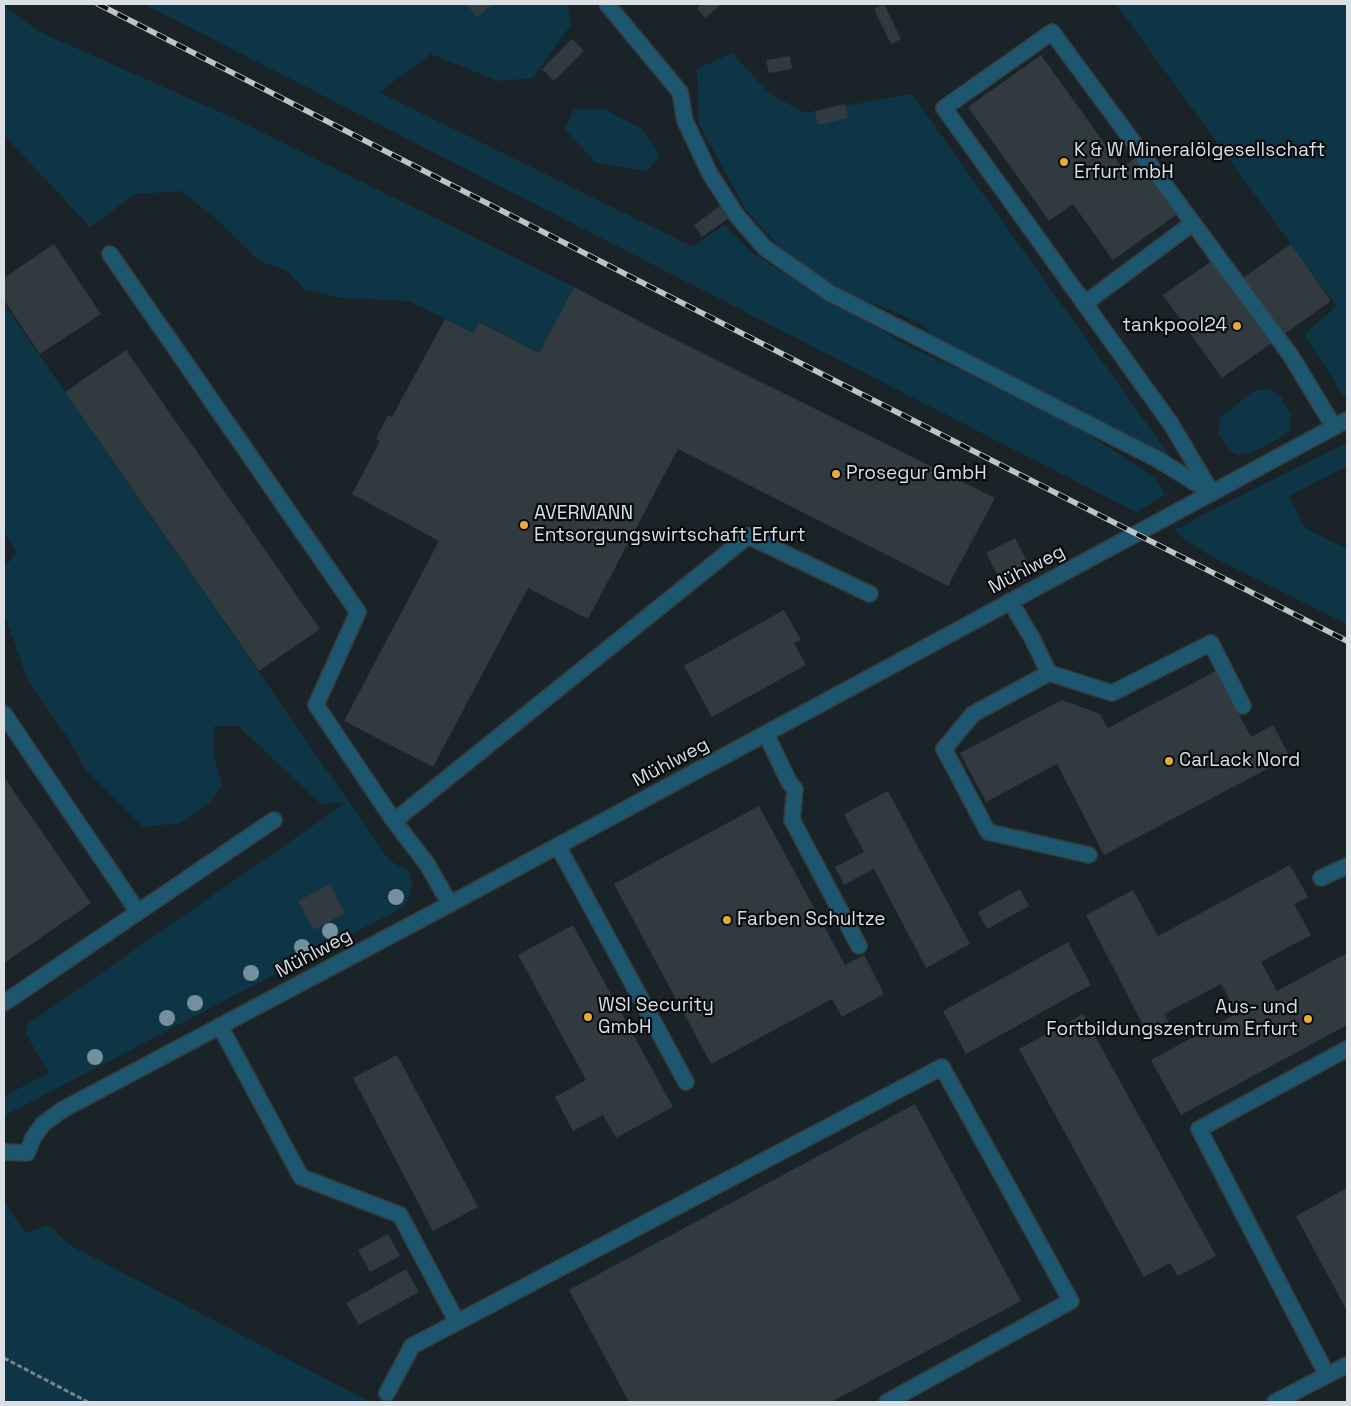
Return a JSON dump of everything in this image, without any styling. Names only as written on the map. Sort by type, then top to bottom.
[{"type":"street","points":[[607,4],[680,92],[684,121],[710,174],[737,216],[765,248],[830,293],[1157,459],[1212,494]]},
{"type":"street","points":[[1212,494],[1171,424],[944,108],[1052,32],[1291,356],[1334,427]]},
{"type":"street","points":[[1084,304],[1193,223]]},
{"type":"street","points":[[110,254],[358,612],[316,705],[394,821],[427,864],[450,904]]},
{"type":"street","name":"Mühlweg","points":[[4,1152],[27,1153],[33,1138],[43,1124],[62,1110],[450,904],[1347,420]]},
{"type":"street","points":[[394,821],[748,536],[870,594]]},
{"type":"street","points":[[1010,601],[1032,638],[1049,673]]},
{"type":"street","points":[[1089,856],[988,832],[944,749],[973,714],[1049,673],[1112,693],[1211,644],[1243,706]]},
{"type":"street","points":[[4,714],[138,912]]},
{"type":"street","points":[[766,734],[789,782],[795,789],[792,820],[859,946]]},
{"type":"street","points":[[4,1003],[274,820]]},
{"type":"street","points":[[558,846],[686,1082]]},
{"type":"street","points":[[1321,878],[1347,866]]},
{"type":"street","points":[[220,1026],[301,1177],[400,1215],[457,1322]]},
{"type":"street","points":[[1326,1375],[1199,1129],[1347,1049]]},
{"type":"street","points":[[387,1393],[412,1346],[942,1067],[1070,1301],[887,1402]]},
{"type":"street","points":[[1275,1402],[1347,1364]]},
{"type":"path","points":[[4,1358],[88,1402]]},
{"type":"shaded area","points":[[144,4],[474,4],[484,7],[487,4],[567,4],[572,23],[533,78],[498,81],[431,54],[379,92],[693,247],[724,225],[753,253],[910,347],[1064,419],[1156,478],[1165,495],[1136,512]]},
{"type":"shaded area","points":[[1116,4],[1347,4],[1347,396],[1344,397],[1305,334],[1336,306]]},
{"type":"shaded area","points":[[4,6],[40,32],[231,117],[574,287],[539,353],[480,322],[473,333],[408,301],[341,298],[304,289],[286,270],[260,261],[212,215],[180,191],[136,194],[90,227],[4,135]]},
{"type":"shaded area","points":[[732,53],[770,94],[805,113],[912,94],[1171,458],[1062,402],[945,347],[921,324],[891,310],[857,298],[788,257],[746,210],[699,124],[697,69]]},
{"type":"shaded area","points":[[574,109],[604,109],[642,129],[660,156],[647,171],[596,163],[565,129]]},
{"type":"shaded area","points":[[4,304],[389,860],[410,872],[412,886],[408,900],[402,908],[4,1116],[4,1096],[49,1073],[26,1034],[28,1024],[347,802],[321,804],[238,726],[214,726],[213,755],[222,784],[210,803],[180,823],[143,827],[86,770],[66,735],[28,681],[4,613],[4,568],[16,553],[4,532]]},
{"type":"shaded area","points":[[1269,389],[1281,397],[1290,413],[1290,430],[1280,438],[1251,453],[1238,455],[1227,448],[1219,433],[1220,418],[1253,391]]},
{"type":"shaded area","points":[[1347,443],[1347,466],[1289,496],[1305,528],[1347,549],[1347,624],[1209,555],[1184,539],[1175,530],[1204,514]]},
{"type":"shaded area","points":[[4,1201],[25,1233],[48,1225],[70,1245],[370,1402],[4,1402]]},
{"type":"building","points":[[493,4],[477,17],[467,5]]},
{"type":"building","points":[[702,4],[722,4],[705,18],[697,8]]},
{"type":"building","points":[[884,4],[901,39],[891,44],[874,9]]},
{"type":"building","points":[[572,39],[584,51],[554,81],[542,69]]},
{"type":"building","points":[[1041,55],[1122,168],[1138,156],[1179,213],[1113,260],[1073,204],[1049,221],[968,107]]},
{"type":"building","points":[[790,56],[792,69],[769,73],[766,60]]},
{"type":"building","points":[[845,104],[848,118],[818,125],[815,111]]},
{"type":"building","points":[[720,206],[729,218],[702,237],[694,225]]},
{"type":"building","points":[[54,244],[101,314],[40,354],[4,300],[4,278]]},
{"type":"building","points":[[1291,244],[1331,301],[1222,378],[1163,295],[1213,260],[1232,286]]},
{"type":"building","name":"AVERMANN Entsorgungswirtschaft Erfurt","points":[[574,287],[658,331],[995,498],[948,586],[678,449],[588,619],[528,588],[433,767],[344,721],[439,541],[352,494],[380,441],[376,439],[388,415],[392,417],[445,319],[473,333],[479,322],[539,353]]},
{"type":"building","points":[[126,350],[320,629],[259,671],[65,392]]},
{"type":"building","points":[[1015,538],[1029,565],[1000,580],[986,553]]},
{"type":"building","points":[[784,610],[801,640],[794,643],[806,665],[712,717],[684,666]]},
{"type":"building","name":"CarLack Nord","points":[[1216,671],[1251,737],[1273,725],[1290,757],[1104,855],[1057,764],[986,802],[960,753],[1062,700],[1100,714],[1108,728]]},
{"type":"building","points":[[4,777],[91,903],[4,963]]},
{"type":"building","points":[[888,791],[970,944],[926,968],[874,869],[844,885],[835,867],[864,852],[844,814]]},
{"type":"building","name":"Farben Schultze","points":[[759,806],[845,965],[864,955],[884,994],[842,1017],[832,999],[711,1064],[614,884]]},
{"type":"building","points":[[1290,865],[1308,897],[1294,904],[1311,935],[1261,962],[1277,991],[1347,953],[1347,1025],[1181,1115],[1151,1060],[1237,1013],[1221,984],[1164,1014],[1171,1026],[1161,1031],[1143,1025],[1086,915],[1133,890],[1158,936]]},
{"type":"building","points":[[330,884],[345,913],[314,930],[298,901]]},
{"type":"building","points":[[1020,889],[1029,906],[987,929],[978,912]]},
{"type":"building","name":"WSI Security GmbH","points":[[573,925],[673,1107],[616,1138],[603,1115],[573,1131],[555,1097],[586,1080],[518,955]]},
{"type":"building","points":[[1068,942],[1091,985],[966,1054],[943,1011]]},
{"type":"building","points":[[1083,1014],[1216,1256],[1178,1276],[1170,1263],[1144,1277],[1019,1049]]},
{"type":"building","points":[[397,1055],[478,1207],[433,1231],[353,1078]]},
{"type":"building","points":[[915,1104],[1021,1301],[831,1402],[629,1402],[569,1290]]},
{"type":"building","points":[[1347,1188],[1347,1311],[1296,1216]]},
{"type":"building","points":[[388,1234],[400,1256],[370,1272],[358,1250]]},
{"type":"building","points":[[406,1269],[419,1292],[359,1325],[346,1303]]},
{"type":"railway","points":[[98,4],[1347,641]]},
{"type":"place","name":"K & W Mineralölgesellschaft Erfurt mbH","points":[[1064,162]]},
{"type":"place","name":"tankpool24","points":[[1237,326]]},
{"type":"place","name":"Prosegur GmbH","points":[[836,474]]},
{"type":"place","name":"AVERMANN Entsorgungswirtschaft Erfurt","points":[[524,525]]},
{"type":"place","name":"CarLack Nord","points":[[1169,761]]},
{"type":"place","name":"Farben Schultze","points":[[727,920]]},
{"type":"place","name":"WSI Security GmbH","points":[[588,1017]]},
{"type":"place","name":"Aus- und Fortbildungszentrum Erfurt","points":[[1308,1019]]}]
